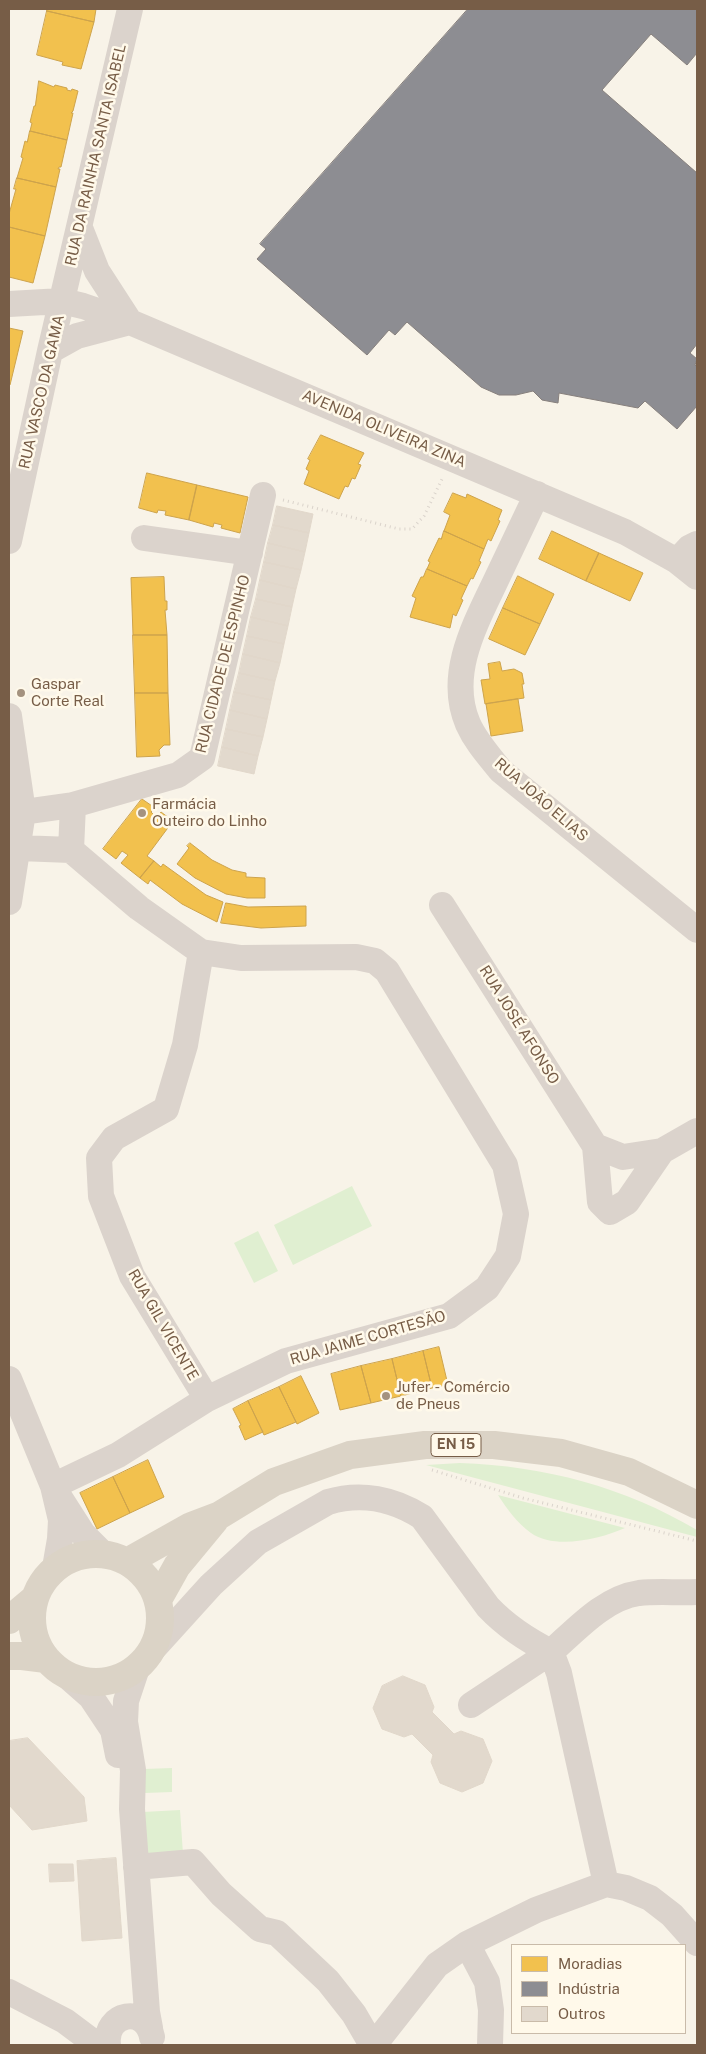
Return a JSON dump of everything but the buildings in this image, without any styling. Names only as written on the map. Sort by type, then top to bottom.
[{"type":"main road","name":"EN 15","points":[[115,1558],[220,1515],[274,1482],[350,1455],[425,1445],[494,1446],[561,1454],[629,1472],[697,1505]]},
{"type":"main road","name":"EN 15","points":[[158,1600],[177,1566],[220,1515]]},
{"type":"main road","points":[[9,1656],[22,1656],[56,1667],[77,1680],[102,1682],[126,1676],[145,1659],[160,1625],[158,1600],[146,1578],[115,1558],[78,1557],[55,1568],[39,1588],[34,1599],[32,1612],[34,1637],[56,1667]]},
{"type":"main road","points":[[9,1620],[34,1599]]},
{"type":"street","name":"RUA DA RAINHA SANTA ISABEL","points":[[62,301],[130,9]]},
{"type":"street","points":[[50,351],[77,336],[130,322],[97,271],[80,228]]},
{"type":"street","name":"AVENIDA OLIVEIRA ZINA","points":[[9,304],[62,301],[130,322],[625,532],[687,569]]},
{"type":"street","name":"RUA VASCO DA GAMA","points":[[10,526],[62,301]]},
{"type":"street","name":"RUA JOÃO ELIAS","points":[[537,494],[470,635],[461,678],[462,700],[468,724],[479,743],[501,770],[697,930]]},
{"type":"street","name":"RUA CIDADE DE ESPINHO","points":[[23,812],[73,805],[178,775],[202,758],[263,495]]},
{"type":"street","name":"RUA CIDADE DE ESPINHO","points":[[144,538],[250,554]]},
{"type":"street","points":[[687,569],[688,548],[697,544]]},
{"type":"street","points":[[9,716],[14,784],[23,812],[19,848],[9,902]]},
{"type":"street","points":[[71,850],[73,805]]},
{"type":"street","points":[[19,848],[71,850],[139,908],[201,952]]},
{"type":"street","name":"RUA JOSÉ AFONSO","points":[[442,905],[595,1146],[600,1202],[610,1212],[628,1202],[662,1151]]},
{"type":"street","name":"RUA GIL VICENTE","points":[[201,952],[185,1045],[166,1109],[114,1138],[99,1158],[101,1196],[132,1276],[206,1398]]},
{"type":"street","name":"RUA JAIME CORTESÃO","points":[[53,1486],[118,1455],[206,1398],[286,1361],[449,1316],[487,1288],[508,1256],[516,1214],[505,1165],[387,972],[375,961],[356,957],[241,958],[201,952]]},
{"type":"street","name":"RUA JOSÉ AFONSO","points":[[595,1146],[623,1157],[662,1151],[697,1131]]},
{"type":"street","points":[[9,1379],[53,1486],[61,1520],[55,1568]]},
{"type":"street","points":[[53,1486],[83,1534],[115,1558]]},
{"type":"street","points":[[151,2040],[136,1867],[132,1809],[133,1770],[126,1722],[126,1701],[145,1659],[211,1585],[258,1542],[328,1502],[364,1496],[408,1508],[422,1517],[488,1607],[500,1619],[523,1636],[551,1652],[559,1673],[606,1884]]},
{"type":"street","points":[[472,1705],[551,1652],[586,1620],[617,1601],[639,1593],[697,1592]]},
{"type":"street","points":[[56,1667],[90,1697],[113,1730],[132,1809]]},
{"type":"street","points":[[136,1867],[193,1862],[221,1894],[260,1929],[277,1933],[328,1981],[354,2014],[373,2045],[437,1965],[467,1944],[536,1910],[606,1884],[626,1888],[650,1898],[672,1915],[697,1943]]},
{"type":"street","points":[[467,1944],[487,1982],[491,2010],[490,2045]]},
{"type":"street","points":[[115,2029],[133,2002],[138,1987],[143,1953]]},
{"type":"street","points":[[9,1992],[66,2021],[97,2045]]},
{"type":"street","points":[[66,2021],[115,2029],[139,2018],[151,2040]]},
{"type":"path","points":[[263,495],[398,529],[412,529],[424,516],[445,473]]},
{"type":"path","points":[[428,1468],[523,1498],[697,1541]]},
{"type":"green space","points":[[352,1186],[372,1226],[293,1265],[274,1225]]},
{"type":"green space","points":[[258,1231],[278,1271],[254,1283],[234,1243]]},
{"type":"green space","points":[[460,1463],[523,1469],[583,1481],[641,1502],[669,1515],[697,1530],[697,1537],[426,1465]]},
{"type":"green space","points":[[498,1495],[625,1528],[591,1539],[565,1542],[552,1541],[531,1533],[521,1525]]},
{"type":"green space","points":[[172,1768],[172,1792],[145,1793],[144,1769]]},
{"type":"green space","points":[[180,1810],[183,1854],[146,1857],[143,1812]]},
{"type":"place","name":"Gaspar Corte Real","points":[[21,693]]},
{"type":"place","name":"Farmácia Outeiro do Linho","points":[[142,813]]},
{"type":"place","name":"Jufer - Comércio de Pneus","points":[[386,1396]]}]
